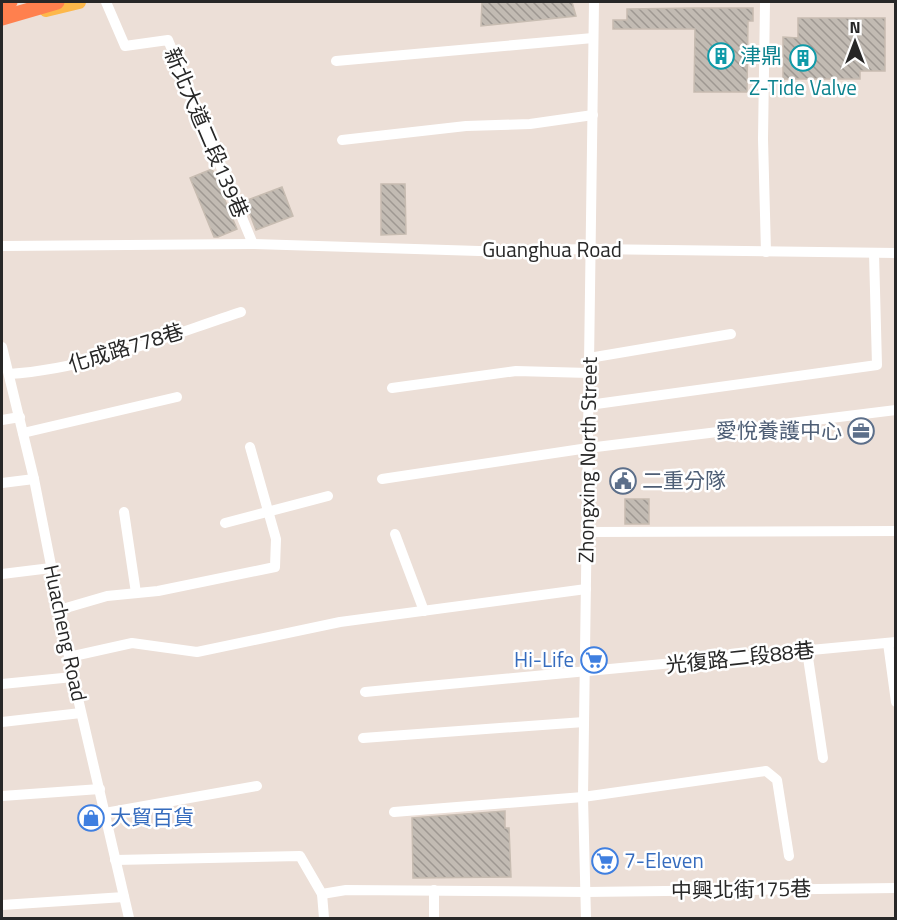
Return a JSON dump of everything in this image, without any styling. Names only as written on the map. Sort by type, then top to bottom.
[{"type":"highway","points":[[2,4],[10,2]]},
{"type":"highway","points":[[27,15],[56,2]]},
{"type":"highway","points":[[2,18],[56,2]]},
{"type":"main road","points":[[2,24],[79,2]]},
{"type":"street","name":"新北大道二段139巷","points":[[106,2],[125,46],[168,40],[253,244]]},
{"type":"street","name":"Zhongxing North Street","points":[[586,918],[583,797],[594,2]]},
{"type":"street","points":[[765,2],[763,139],[766,252]]},
{"type":"street","points":[[336,62],[593,38]]},
{"type":"street","points":[[342,140],[466,126],[530,124],[593,115]]},
{"type":"street","name":"Guanghua Road","points":[[2,246],[253,244],[479,251],[590,249],[896,253]]},
{"type":"street","points":[[588,405],[877,365],[874,253]]},
{"type":"street","name":"化成路778巷","points":[[9,374],[49,372],[119,353],[241,312]]},
{"type":"street","points":[[589,358],[731,334]]},
{"type":"street","name":"Huacheng Road","points":[[2,347],[34,479],[73,677],[129,918]]},
{"type":"street","points":[[392,388],[516,371],[589,373]]},
{"type":"street","points":[[23,433],[177,397]]},
{"type":"street","points":[[382,479],[588,448],[896,410]]},
{"type":"street","points":[[2,420],[20,417]]},
{"type":"street","points":[[59,610],[107,596],[136,593],[275,567],[276,539],[250,447]]},
{"type":"street","points":[[2,483],[34,479]]},
{"type":"street","points":[[225,523],[328,496]]},
{"type":"street","points":[[124,512],[136,593]]},
{"type":"street","points":[[588,532],[896,531]]},
{"type":"street","points":[[395,534],[424,611]]},
{"type":"street","points":[[2,574],[51,568]]},
{"type":"street","points":[[69,657],[132,643],[197,652],[340,622],[586,589]]},
{"type":"street","points":[[892,643],[896,702]]},
{"type":"street","name":"光復路二段88巷","points":[[365,692],[892,643]]},
{"type":"street","points":[[807,651],[823,758]]},
{"type":"street","points":[[2,684],[73,677]]},
{"type":"street","points":[[2,722],[81,713]]},
{"type":"street","points":[[363,738],[584,722]]},
{"type":"street","points":[[394,812],[583,797],[766,771],[777,780],[789,856]]},
{"type":"street","points":[[105,813],[257,786]]},
{"type":"street","points":[[2,796],[100,789]]},
{"type":"street","points":[[115,860],[300,856],[322,894],[324,918]]},
{"type":"street","name":"中興北街175巷","points":[[322,894],[346,890],[586,892],[896,888]]},
{"type":"street","points":[[434,890],[434,918]]},
{"type":"street","points":[[2,905],[124,897]]},
{"type":"building","points":[[482,2],[572,2],[576,16],[481,26]]},
{"type":"building","name":"津鼎","points":[[753,8],[753,21],[748,21],[747,92],[694,92],[695,29],[613,29],[613,20],[627,20],[627,9]]},
{"type":"building","points":[[798,18],[885,18],[885,71],[860,71],[860,79],[783,79],[783,37],[798,38]]},
{"type":"building","points":[[212,169],[237,229],[218,237],[214,237],[190,178]]},
{"type":"building","points":[[381,184],[405,184],[406,234],[381,235]]},
{"type":"building","points":[[282,187],[293,216],[256,230],[245,201]]},
{"type":"building","points":[[625,499],[649,499],[649,524],[625,524]]},
{"type":"building","points":[[505,811],[505,828],[509,828],[511,877],[413,878],[412,818]]},
{"type":"place","name":"津鼎","points":[[721,56]]},
{"type":"place","name":"Z-Tide Valve","points":[[803,58]]},
{"type":"place","name":"愛悅養護中心","points":[[861,431]]},
{"type":"place","name":"二重分隊","points":[[623,481]]},
{"type":"place","name":"Hi-Life","points":[[594,660]]},
{"type":"place","name":"大貿百貨","points":[[91,818]]},
{"type":"place","name":"7-Eleven","points":[[605,861]]}]
